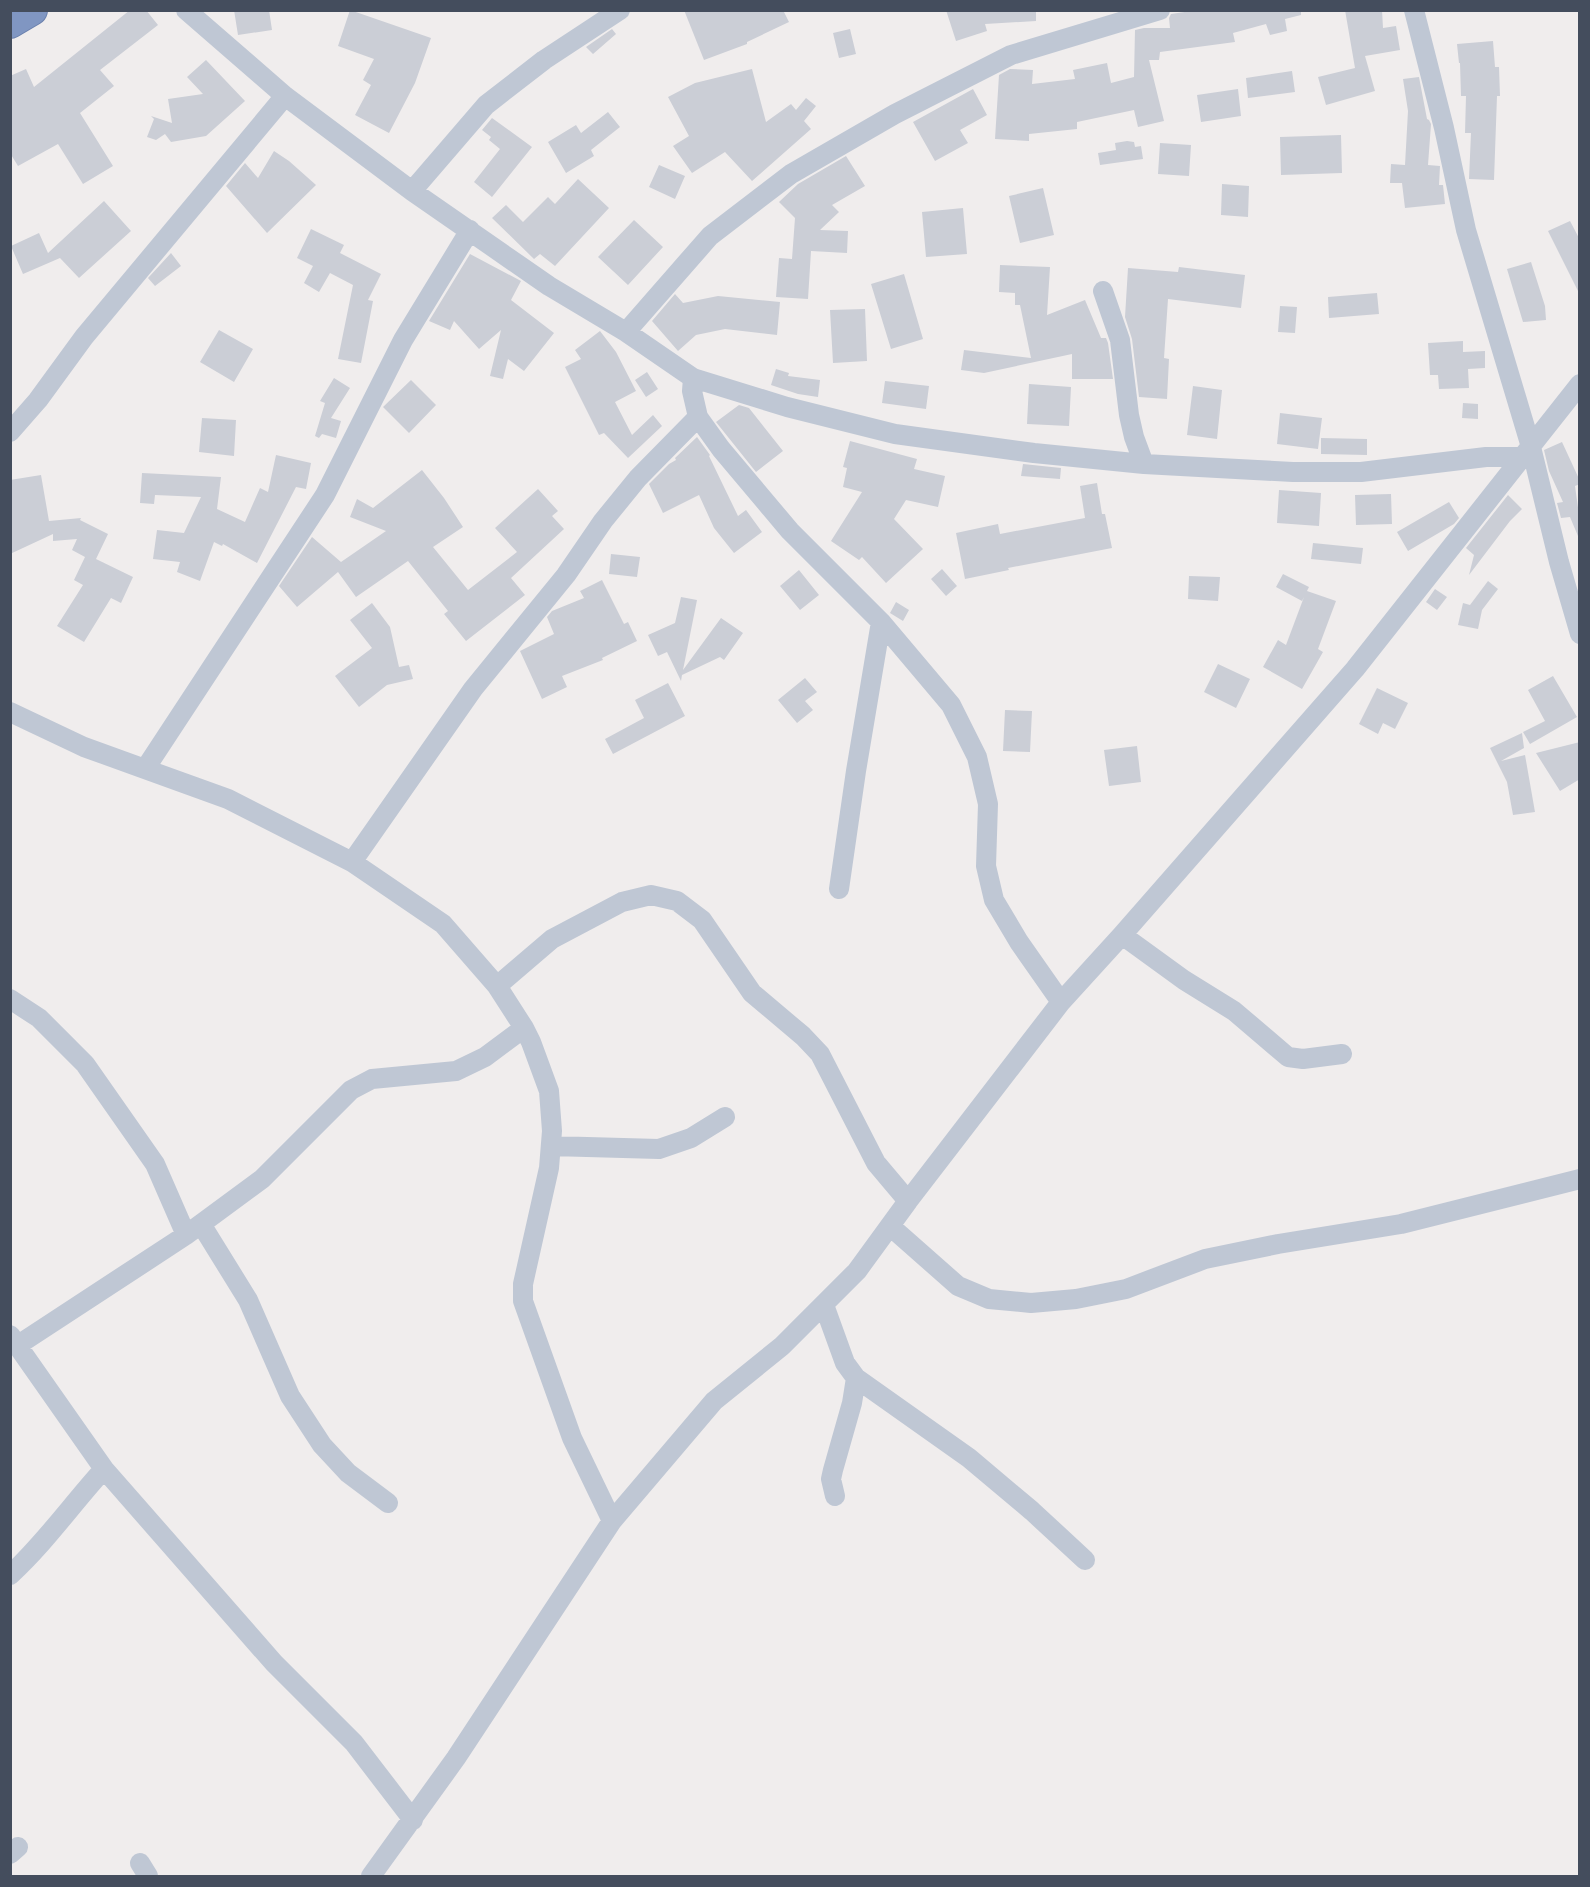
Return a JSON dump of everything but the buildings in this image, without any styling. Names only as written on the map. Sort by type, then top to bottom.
[{"type":"highway","points":[[10,23],[32,10]]},
{"type":"street","points":[[186,10],[285,96],[412,190],[549,286],[626,332],[693,378],[787,407],[895,434],[1034,453],[1144,464],[1293,472],[1361,472],[1527,452]]},
{"type":"street","points":[[412,190],[486,105],[544,60],[620,10]]},
{"type":"street","points":[[626,332],[710,236],[791,174],[895,114],[1011,55],[1160,10]]},
{"type":"street","points":[[1414,10],[1444,128],[1466,230],[1580,634]]},
{"type":"street","points":[[10,432],[38,400],[84,337],[285,96]]},
{"type":"street","points":[[145,769],[325,495],[403,340],[470,230]]},
{"type":"street","points":[[1103,291],[1120,340],[1129,415],[1144,464]]},
{"type":"street","points":[[693,378],[692,391],[698,417],[722,449],[790,531],[881,622],[951,705],[977,757],[988,804],[986,866],[994,900],[1019,942],[1061,1002]]},
{"type":"street","points":[[371,1876],[456,1758],[612,1521],[714,1401],[782,1347],[856,1271],[1061,1002],[1355,669],[1580,384]]},
{"type":"street","points":[[1560,411],[1580,405]]},
{"type":"street","points":[[352,862],[473,689],[566,575],[603,521],[638,478],[698,417]]},
{"type":"street","points":[[839,889],[866,704],[881,622]]},
{"type":"street","points":[[10,712],[84,747],[228,799],[352,862],[443,924],[497,986],[531,1042],[549,1091],[552,1131],[549,1168],[523,1284],[523,1301],[572,1438],[612,1521]]},
{"type":"street","points":[[497,986],[552,939],[622,902],[651,895],[677,901],[702,920],[752,993],[803,1036],[820,1054],[876,1163],[908,1201]]},
{"type":"street","points":[[1122,935],[1184,980],[1234,1011],[1288,1057],[1303,1059],[1342,1054]]},
{"type":"street","points":[[10,999],[39,1018],[85,1064],[154,1164],[194,1229],[249,1300],[290,1396],[322,1445],[348,1473],[388,1503]]},
{"type":"street","points":[[413,1820],[354,1743],[274,1663],[104,1469],[14,1340],[194,1229],[262,1179],[351,1090],[372,1079],[456,1071],[485,1057],[524,1028]]},
{"type":"street","points":[[551,1146],[659,1149],[691,1138],[725,1117]]},
{"type":"street","points":[[890,1226],[958,1286],[989,1299],[1031,1303],[1076,1299],[1126,1289],[1205,1259],[1278,1244],[1401,1224],[1580,1179]]},
{"type":"street","points":[[824,1305],[845,1363],[856,1378],[969,1458],[1085,1560]]},
{"type":"street","points":[[835,1496],[831,1479],[832,1470],[852,1403],[856,1378]]},
{"type":"street","points":[[10,1575],[33,1553],[104,1469]]}]
